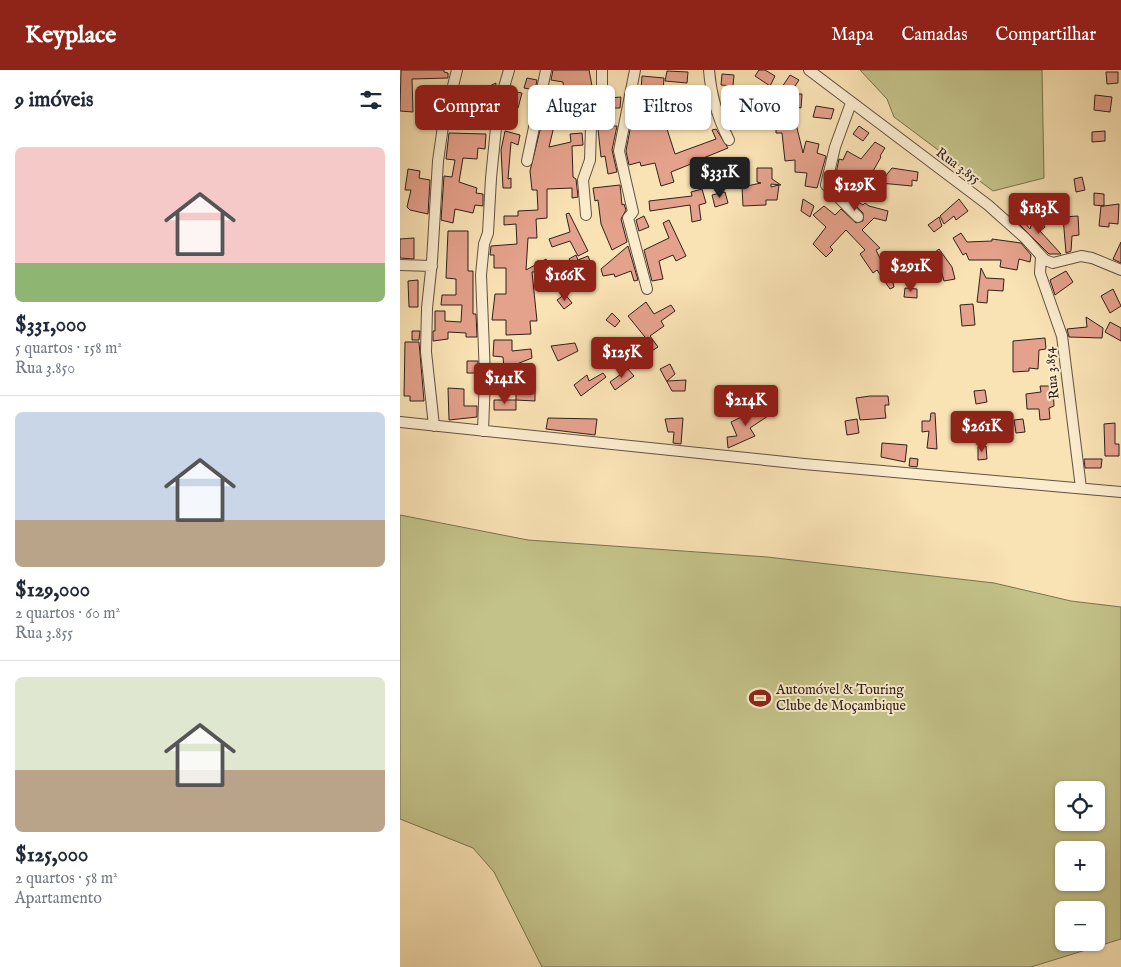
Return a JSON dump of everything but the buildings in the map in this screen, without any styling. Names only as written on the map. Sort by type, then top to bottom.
[{"type":"street","points":[[434,426],[426,352],[427,308],[432,266],[438,162],[443,126],[457,70]]},
{"type":"street","points":[[483,431],[485,376],[481,275],[484,244],[488,233],[496,124],[509,70]]},
{"type":"street","points":[[527,161],[546,70]]},
{"type":"street","points":[[586,215],[583,180],[590,160],[591,126],[602,117],[602,70]]},
{"type":"street","points":[[635,70],[619,151],[632,210],[628,218],[647,289]]},
{"type":"street","points":[[709,70],[710,90],[718,118],[729,140]]},
{"type":"street","name":"Rua 3.855","points":[[809,70],[988,205],[1038,251],[1041,258]]},
{"type":"street","points":[[851,103],[835,147],[826,185],[858,217]]},
{"type":"street","points":[[1041,258],[1053,263],[1081,256],[1092,258],[1121,270]]},
{"type":"street","name":"Rua 3.854","points":[[1041,258],[1040,273],[1062,336],[1081,488]]},
{"type":"street","points":[[400,265],[432,266]]},
{"type":"street","points":[[400,422],[804,464],[1121,492]]},
{"type":"shaded area","points":[[860,70],[1042,70],[1044,178],[993,191],[894,117],[887,99]]},
{"type":"shaded area","name":"Automóvel & Touring Clube de Moçambique","points":[[400,515],[528,540],[767,557],[994,583],[1071,601],[1121,607],[1121,939],[1105,944],[1105,901],[1055,901],[1055,951],[1082,951],[1031,967],[542,967],[494,872],[473,848],[400,819]]},
{"type":"place","name":"Automóvel & Touring Clube de Moçambique","points":[[760,698]]}]
